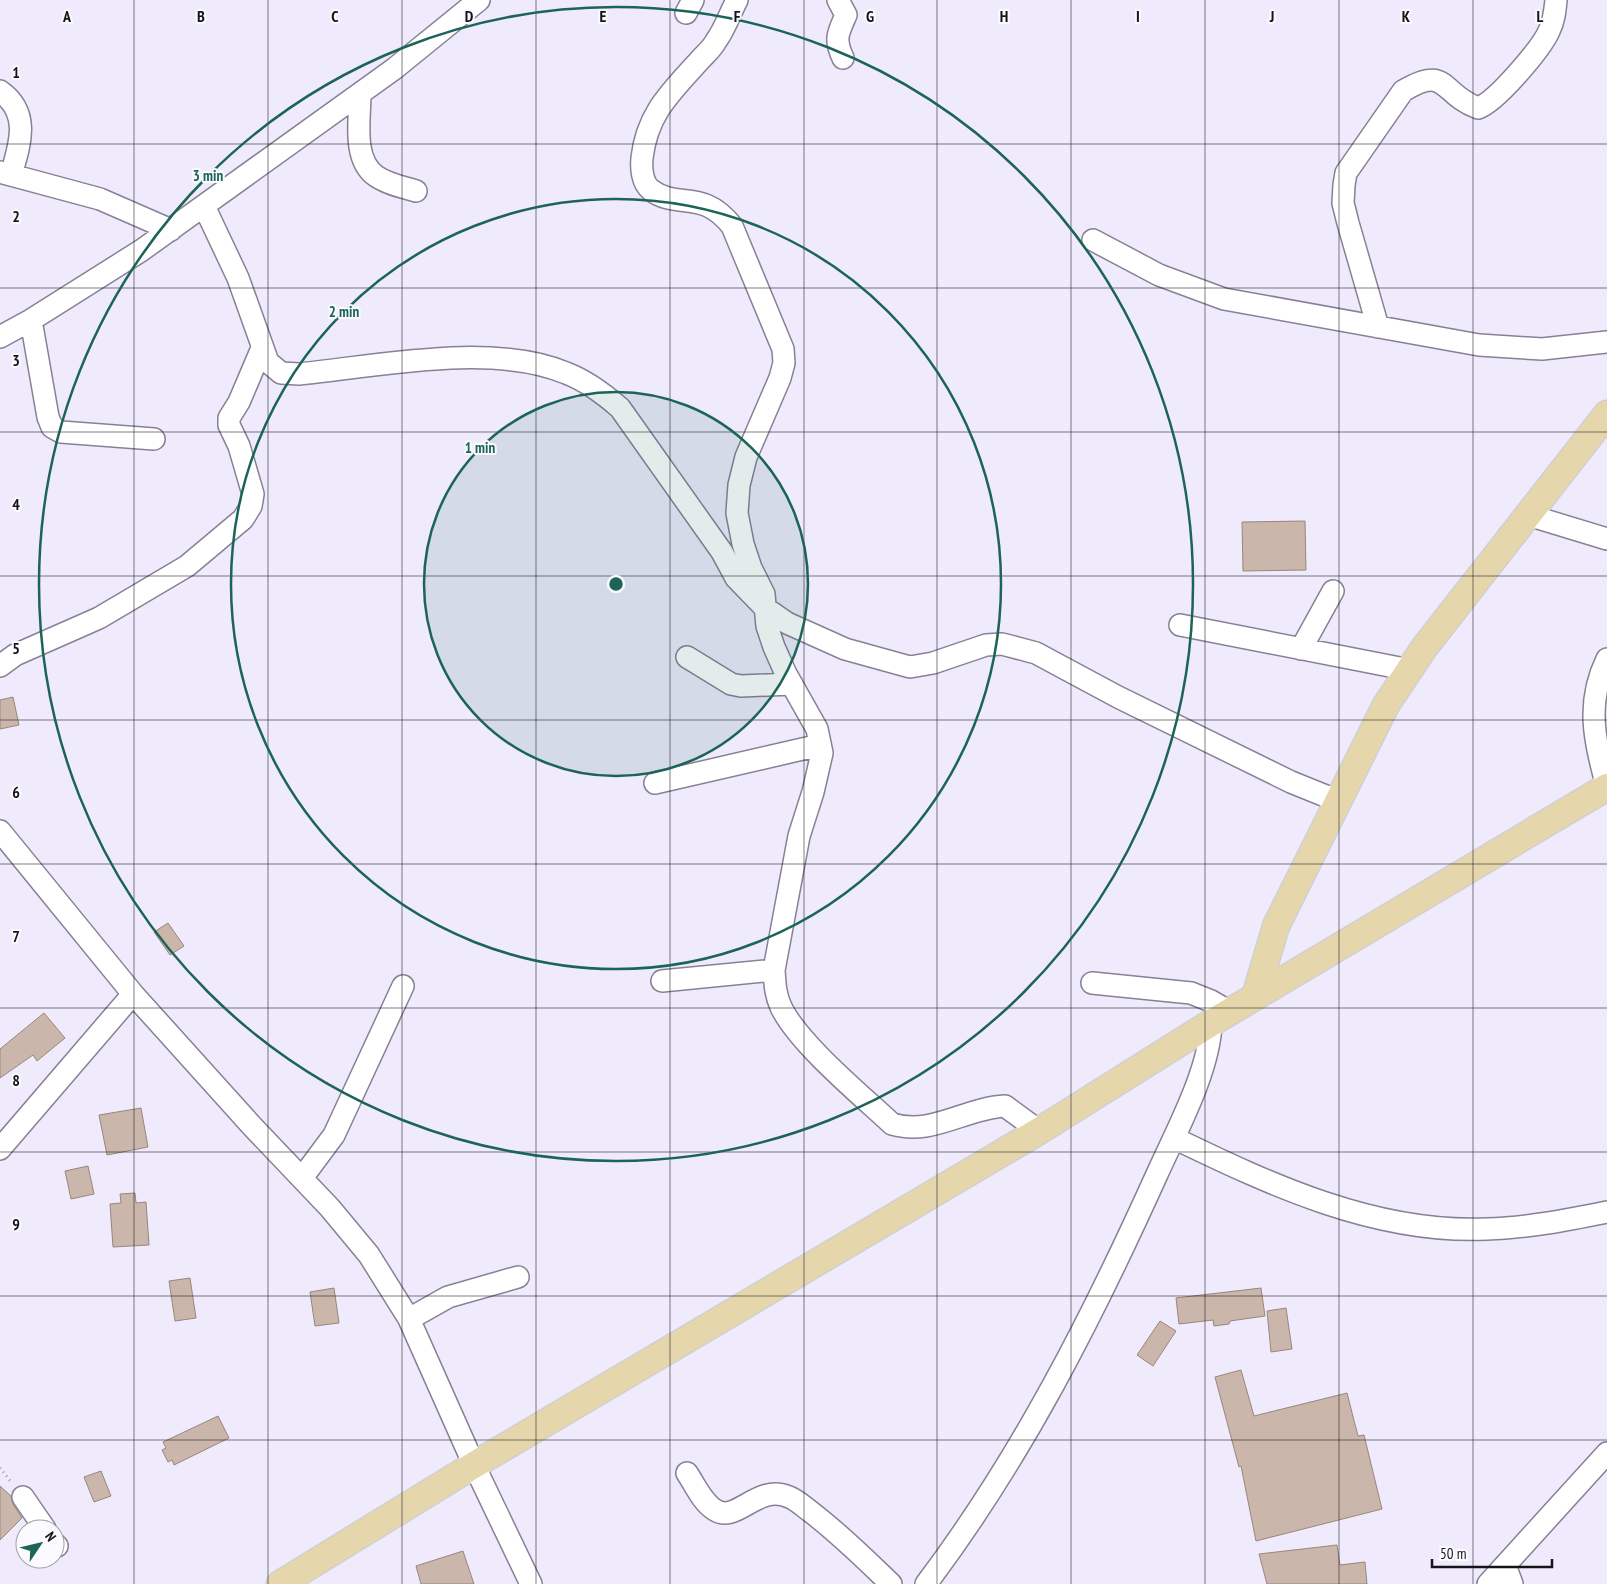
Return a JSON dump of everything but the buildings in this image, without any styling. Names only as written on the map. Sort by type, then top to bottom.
[{"type":"main road","points":[[1255,997],[1276,926],[1386,705],[1410,670],[1607,414]]},
{"type":"main road","points":[[280,1584],[474,1465],[1039,1131],[1220,1018],[1607,787]]},
{"type":"street","points":[[0,337],[31,320],[171,230],[394,69],[479,0]]},
{"type":"street","points":[[737,0],[716,42],[663,102],[652,118],[644,138],[641,164],[643,179],[649,189],[661,196],[699,202],[724,216],[732,226],[783,350],[784,363],[780,378],[755,432],[739,485],[737,513],[743,544],[751,568],[764,594],[764,607],[774,647],[817,729],[822,753],[813,792],[799,836],[774,970],[775,990],[782,1008],[798,1032],[892,1124],[907,1128],[930,1126],[982,1110],[1005,1106],[1039,1131]]},
{"type":"street","points":[[838,0],[846,15],[837,36],[837,46],[843,58]]},
{"type":"street","points":[[1378,327],[1343,203],[1346,173],[1403,91],[1415,84],[1429,78],[1437,80],[1465,103],[1478,108],[1490,102],[1513,78],[1549,32],[1555,15],[1556,0]]},
{"type":"street","points":[[0,91],[16,107],[21,119],[22,138],[6,174],[100,199],[171,230]]},
{"type":"street","points":[[360,94],[360,145],[367,167],[375,176],[416,192]]},
{"type":"street","points":[[204,206],[238,278],[268,362],[281,373],[299,374],[438,358],[523,361],[566,373],[599,390],[620,408],[722,552],[736,578],[764,607],[787,623],[845,649],[910,667],[932,663],[986,645],[1002,644],[1036,653],[1118,698],[1290,782],[1338,802]]},
{"type":"street","points":[[1093,240],[1159,275],[1224,299],[1488,345],[1542,348],[1607,342]]},
{"type":"street","points":[[31,320],[48,417],[52,427],[61,432],[154,439]]},
{"type":"street","points":[[0,666],[14,655],[99,618],[187,566],[243,518],[251,506],[253,494],[239,446],[229,425],[229,418],[239,402],[262,348]]},
{"type":"street","points":[[1528,515],[1607,539]]},
{"type":"street","points":[[1301,649],[1333,590]]},
{"type":"street","points":[[1180,625],[1410,670]]},
{"type":"street","points":[[687,657],[731,684],[792,684]]},
{"type":"street","points":[[1607,659],[1598,676],[1594,697],[1595,739],[1607,787]]},
{"type":"street","points":[[655,783],[820,745]]},
{"type":"street","points":[[0,831],[133,994],[244,1118],[330,1208],[370,1255],[409,1320],[474,1465],[531,1584]]},
{"type":"street","points":[[662,981],[774,970]]},
{"type":"street","points":[[926,1584],[981,1505],[1030,1426],[1073,1350],[1119,1257],[1174,1138],[1220,1018],[1211,1001],[1191,993],[1092,983]]},
{"type":"street","points":[[302,1178],[334,1135],[403,986]]},
{"type":"street","points":[[0,1149],[133,994]]},
{"type":"street","points":[[1174,1138],[1252,1176],[1332,1205],[1382,1220],[1414,1225],[1486,1229],[1536,1225],[1607,1212]]},
{"type":"street","points":[[409,1320],[448,1297],[518,1277]]},
{"type":"street","points":[[1488,1584],[1508,1574],[1607,1453]]},
{"type":"street","points":[[687,1473],[706,1502],[715,1510],[724,1513],[733,1512],[768,1494],[778,1492],[792,1498],[834,1529],[891,1584]]},
{"type":"street","points":[[23,1498],[38,1519]]}]
